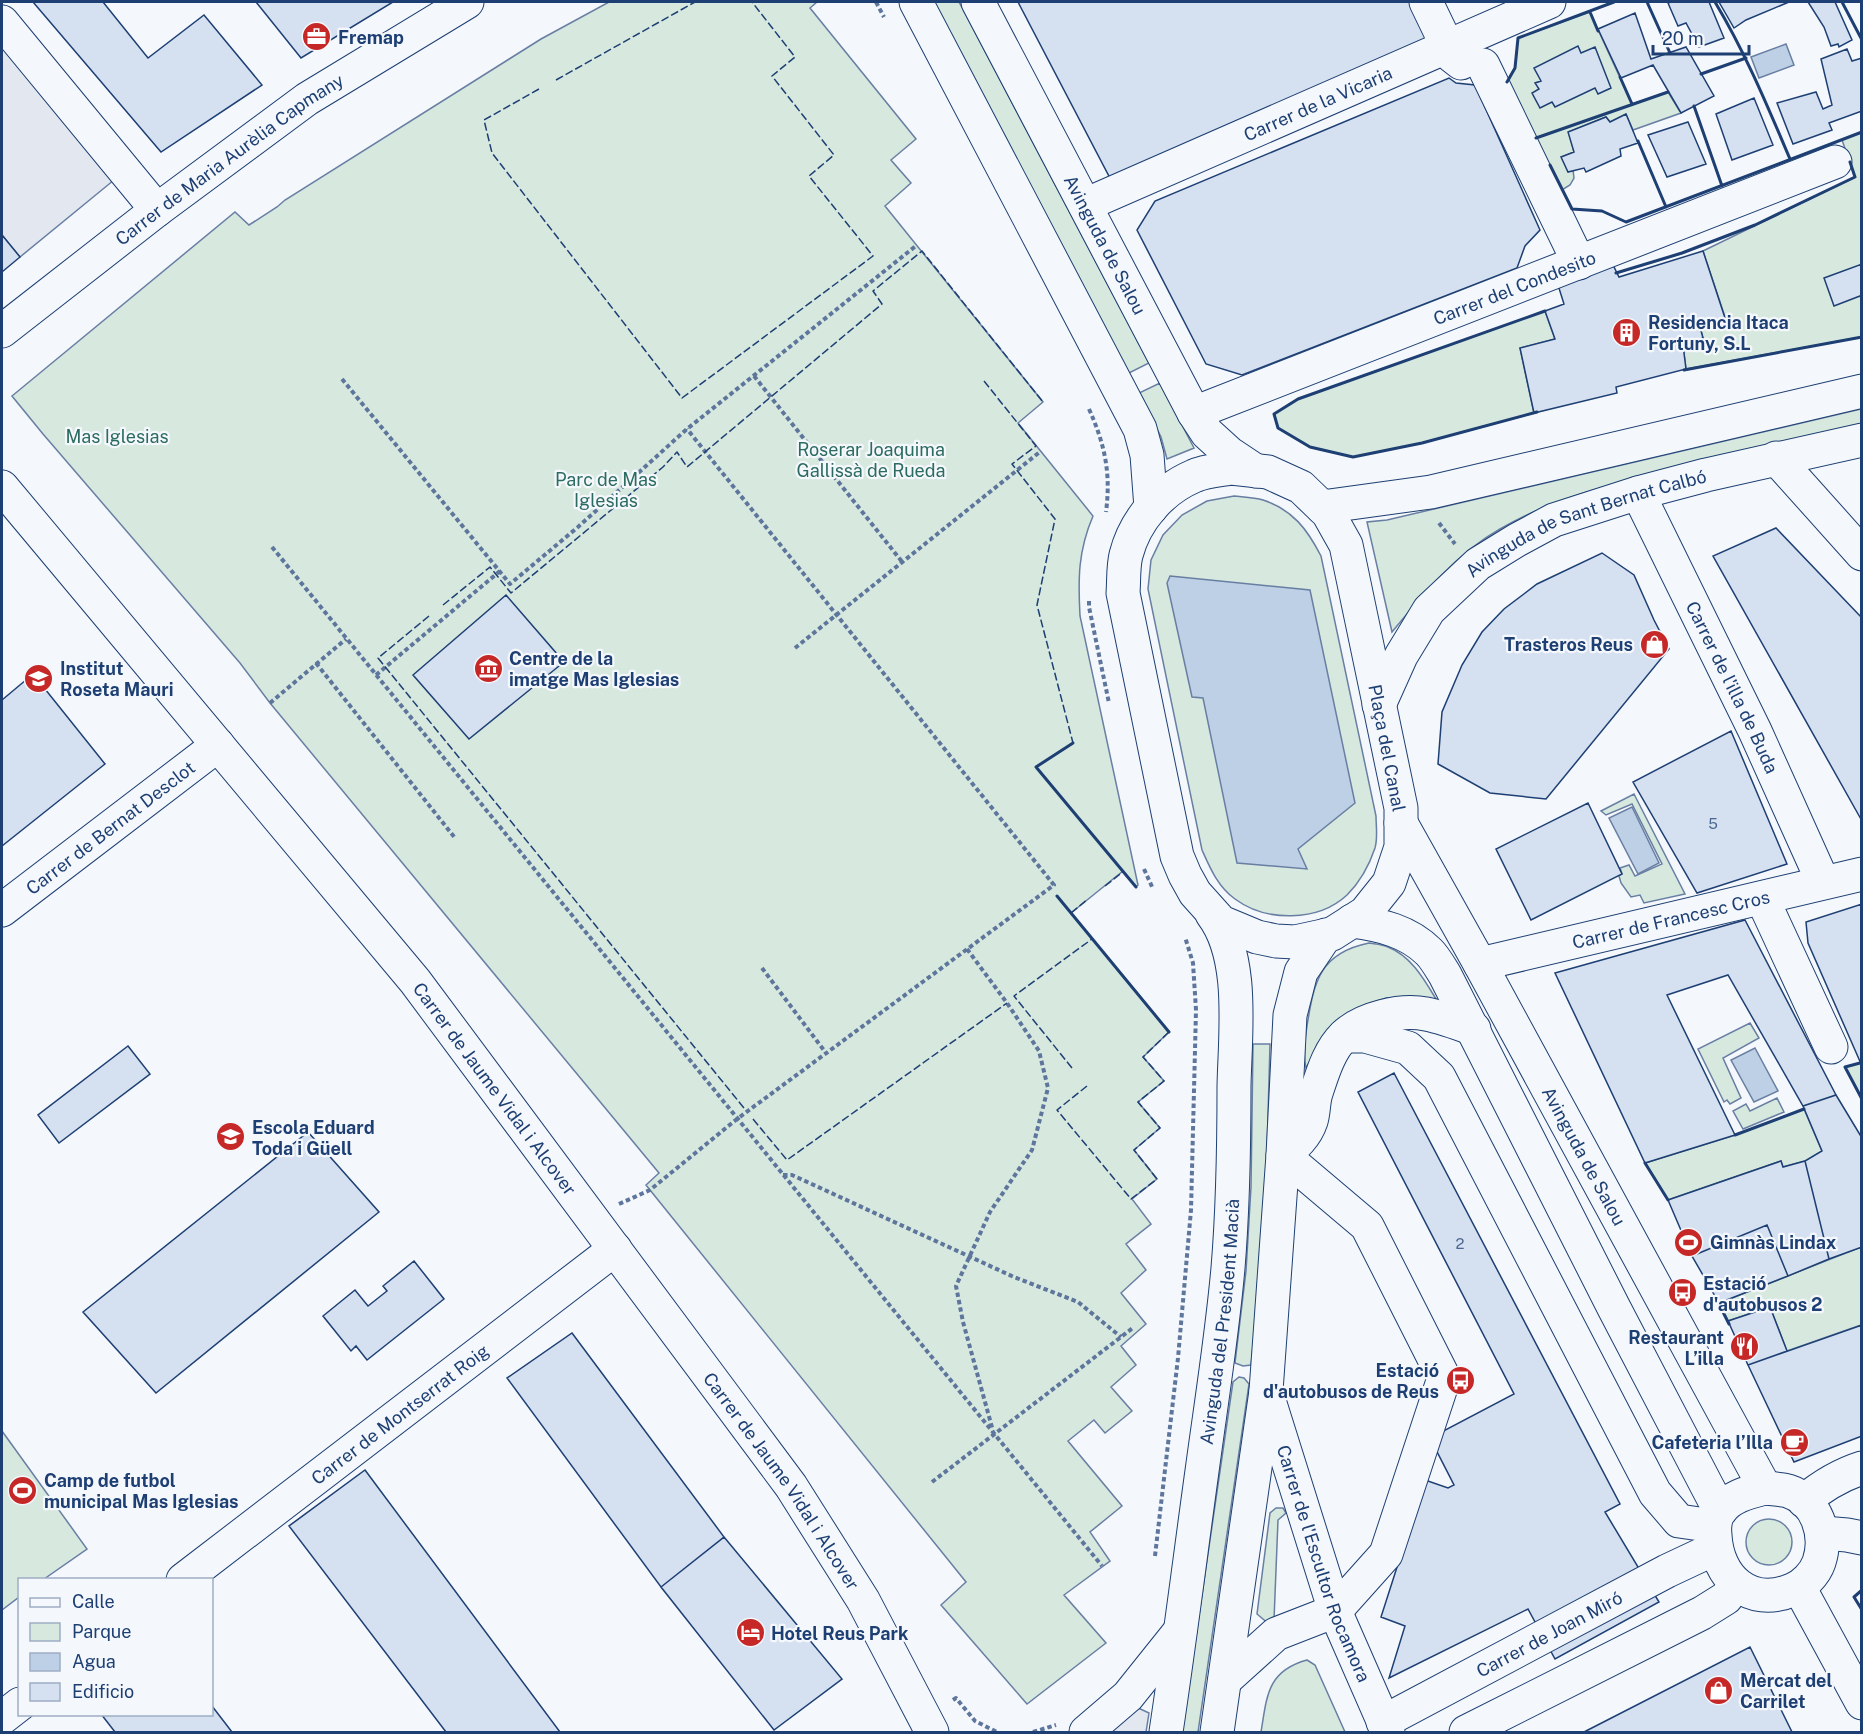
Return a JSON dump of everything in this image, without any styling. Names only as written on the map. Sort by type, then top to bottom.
[{"type":"street","name":"Carrer de Maria Aurèlia Capmany","points":[[2,331],[158,210],[307,99],[464,2]]},
{"type":"street","points":[[916,2],[1140,429],[1147,455],[1151,508]]},
{"type":"street","name":"Avinguda de Salou","points":[[978,2],[1194,413],[1207,433],[1229,453],[1256,471]]},
{"type":"street","points":[[1426,2],[1452,56],[1461,63],[1484,65]]},
{"type":"street","name":"Carrer de la Vicaria","points":[[1085,205],[1448,46],[1484,14],[1550,2]]},
{"type":"street","points":[[1484,14],[1497,39],[1492,54],[1484,65]]},
{"type":"street","points":[[2,22],[158,210]]},
{"type":"street","points":[[1484,65],[1579,263]]},
{"type":"street","name":"Carrer del Condesito","points":[[1194,413],[1835,162]]},
{"type":"street","points":[[1322,507],[1418,494],[1527,471],[1862,391]]},
{"type":"street","name":"Avinguda de Sant Bernat Calbó","points":[[1379,705],[1401,656],[1429,610],[1473,568],[1517,540],[1554,520],[1638,493],[1776,458],[1862,440]]},
{"type":"street","points":[[1776,458],[1862,554]]},
{"type":"street","name":"Plaça del Canal","points":[[1231,468],[1268,472],[1302,487],[1322,507],[1328,513],[1346,545],[1401,808],[1401,847],[1389,883],[1365,913],[1339,928],[1295,942],[1276,941],[1257,937],[1221,922],[1195,893],[1185,875],[1178,856],[1123,593],[1126,556],[1139,522],[1163,494],[1195,476],[1231,468]]},
{"type":"street","name":"Carrer de Jaume Vidal i Alcover","points":[[2,487],[415,981],[796,1495],[863,1600],[931,1726]]},
{"type":"street","name":"Carrer de l'illa de Buda","points":[[1638,493],[1755,731],[1823,882]]},
{"type":"street","name":"Carrer de Bernat Desclot","points":[[2,909],[218,745]]},
{"type":"street","name":"Avinguda de Salou","points":[[1401,823],[1765,1488]]},
{"type":"street","name":"Carrer de Francesc Cros","points":[[1480,964],[1862,874]]},
{"type":"street","points":[[1762,898],[1831,1047]]},
{"type":"street","name":"Avinguda del President Macià","points":[[1166,1732],[1228,1269],[1233,1179],[1236,1008],[1230,950],[1222,926],[1212,914]]},
{"type":"street","points":[[1217,1732],[1266,1391],[1283,1155],[1290,1015],[1301,972],[1339,928],[1378,924],[1397,930],[1429,952],[1445,975],[1614,1308],[1717,1528],[1723,1570],[1736,1584],[1747,1591],[1766,1596],[1783,1594],[1799,1587],[1816,1569],[1823,1552],[1823,1533],[1817,1516],[1804,1501],[1789,1491],[1765,1488],[1747,1492],[1730,1502],[1717,1528]]},
{"type":"street","points":[[1283,1155],[1299,1142],[1311,1121],[1315,1096],[1333,1050],[1344,1036],[1363,1023],[1389,1014],[1423,1014],[1474,1029]]},
{"type":"street","points":[[1344,1036],[1365,1036],[1408,1048],[1439,1077],[1655,1493],[1679,1521],[1717,1528]]},
{"type":"street","points":[[1225,1680],[1276,1634],[1335,1611],[1386,1554],[1444,1378],[1367,1226],[1283,1155]]},
{"type":"street","name":"Carrer de Montserrat Roig","points":[[186,1578],[615,1249]]},
{"type":"street","name":"Carrer de l'Escultor Rocamora","points":[[1266,1391],[1335,1611],[1385,1727]]},
{"type":"street","points":[[1804,1501],[1830,1482],[1846,1473],[1862,1468]]},
{"type":"street","name":"Carrer de Joan Miró","points":[[1385,1727],[1667,1571],[1717,1528]]},
{"type":"street","points":[[1823,1533],[1862,1538]]},
{"type":"street","points":[[1466,1732],[1702,1613],[1726,1598],[1736,1584]]},
{"type":"street","points":[[1799,1587],[1862,1703]]},
{"type":"street","points":[[1074,1728],[1128,1696],[1180,1631]]},
{"type":"street","points":[[1276,1634],[1323,1637],[1358,1663]]},
{"type":"street","points":[[2,1718],[18,1706]]},
{"type":"path","points":[[876,2],[887,22]]},
{"type":"path","points":[[342,379],[510,584],[578,527],[687,429],[917,245]]},
{"type":"path","points":[[754,376],[903,563]]},
{"type":"path","points":[[1085,400],[1104,446],[1108,477],[1105,517]]},
{"type":"path","points":[[591,1216],[650,1190],[737,1119],[1054,885],[687,429]]},
{"type":"path","points":[[795,648],[1041,451]]},
{"type":"path","points":[[1418,494],[1473,568]]},
{"type":"path","points":[[272,548],[1102,1566]]},
{"type":"path","points":[[376,675],[500,571]]},
{"type":"path","points":[[1089,596],[1089,607],[1111,710]]},
{"type":"path","points":[[270,703],[346,639]]},
{"type":"path","points":[[316,663],[455,838]]},
{"type":"path","points":[[1142,858],[1148,880],[1154,891]]},
{"type":"path","points":[[1155,1557],[1178,1358],[1191,1210],[1196,1010],[1193,963],[1183,930]]},
{"type":"path","points":[[967,949],[1039,1051],[1048,1088],[1032,1150],[990,1212],[956,1286],[963,1322],[994,1434]]},
{"type":"path","points":[[762,968],[826,1053]]},
{"type":"path","points":[[782,1175],[792,1175],[1014,1276],[1078,1302],[1121,1337]]},
{"type":"path","points":[[932,1482],[1134,1327]]},
{"type":"path","points":[[931,1726],[956,1698],[975,1721],[997,1732]]},
{"type":"path","points":[[1033,1732],[1074,1728]]},
{"type":"green space","name":"Parc de Mas Iglesias","points":[[609,2],[817,2],[810,8],[916,139],[891,160],[911,183],[885,206],[1043,402],[1018,423],[1093,516],[1084,541],[1080,565],[1080,616],[1138,885],[1136,887],[1123,871],[1071,913],[1169,1032],[1143,1057],[1164,1081],[1138,1102],[1160,1128],[1134,1150],[1157,1179],[1132,1199],[1151,1224],[1126,1244],[1146,1270],[1121,1293],[1146,1324],[1121,1346],[1136,1365],[1111,1387],[1132,1411],[1105,1433],[1094,1420],[1068,1441],[1122,1506],[1090,1532],[1110,1561],[1064,1595],[1106,1643],[1027,1704],[941,1605],[966,1582],[646,1185],[659,1173],[270,703],[240,663],[12,396],[235,212],[249,225],[541,39]]},
{"type":"green space","points":[[934,2],[959,2],[1149,363],[1127,374]]},
{"type":"green space","points":[[1590,12],[1632,104],[1668,92],[1681,113],[1633,130],[1626,114],[1610,122],[1606,117],[1569,132],[1574,152],[1562,157],[1573,170],[1574,178],[1570,185],[1562,190],[1507,82],[1515,68],[1518,38]]},
{"type":"green space","points":[[1861,132],[1861,337],[1686,369],[1683,346],[1703,338],[1700,327],[1726,320],[1703,251],[1855,177],[1842,140]]},
{"type":"green space","points":[[1545,311],[1555,339],[1520,348],[1534,413],[1422,443],[1353,457],[1310,447],[1278,428],[1274,414],[1298,399]]},
{"type":"green space","points":[[1160,383],[1194,448],[1167,459],[1161,437],[1139,393]]},
{"type":"green space","points":[[1861,409],[1861,425],[1592,490],[1522,517],[1484,539],[1455,562],[1392,632],[1367,522],[1387,520]]},
{"type":"green space","points":[[1234,496],[1260,499],[1283,509],[1304,529],[1321,556],[1376,816],[1375,848],[1360,879],[1347,895],[1335,904],[1307,914],[1276,915],[1248,907],[1224,889],[1208,864],[1202,850],[1148,589],[1151,560],[1163,535],[1182,515],[1207,501]]},
{"type":"green space","points":[[1634,794],[1685,894],[1644,903],[1640,895],[1631,897],[1621,883],[1620,868],[1629,865],[1635,876],[1662,864],[1632,804],[1606,815],[1601,811]]},
{"type":"green space","points":[[1369,943],[1386,946],[1404,956],[1416,969],[1436,999],[1386,998],[1365,1005],[1318,1046],[1306,1068],[1306,1031],[1313,995],[1322,971],[1340,954]]},
{"type":"green space","points":[[1750,1023],[1759,1038],[1723,1058],[1741,1098],[1730,1104],[1727,1100],[1724,1102],[1698,1049]]},
{"type":"green space","points":[[1253,1044],[1270,1044],[1266,1187],[1261,1272],[1251,1365],[1243,1366],[1235,1363],[1246,1271],[1251,1187]]},
{"type":"green space","points":[[1860,1063],[1862,1066],[1861,1099],[1845,1067]]},
{"type":"green space","points":[[1777,1098],[1784,1112],[1743,1129],[1733,1111],[1746,1104],[1750,1111]]},
{"type":"green space","points":[[1804,1109],[1822,1151],[1805,1161],[1783,1167],[1781,1161],[1668,1200],[1645,1163],[1735,1135]]},
{"type":"green space","points":[[1861,1247],[1861,1325],[1787,1351],[1770,1307],[1728,1321],[1719,1303]]},
{"type":"green space","points":[[1239,1377],[1244,1378],[1249,1384],[1198,1732],[1182,1732],[1233,1382]]},
{"type":"green space","name":"Camp de futbol municipal Mas Iglesias","points":[[2,1431],[87,1549],[45,1578],[18,1578],[18,1598],[2,1610]]},
{"type":"green space","points":[[1276,1508],[1283,1508],[1286,1513],[1278,1520],[1274,1620],[1269,1624],[1257,1614],[1270,1513]]},
{"type":"green space","points":[[1769,1519],[1785,1526],[1792,1542],[1785,1558],[1769,1565],[1753,1558],[1746,1542],[1753,1526]]},
{"type":"green space","points":[[1307,1660],[1315,1665],[1345,1732],[1261,1732],[1268,1696],[1276,1678],[1294,1665]]},
{"type":"shaded area","points":[[2,47],[114,180],[20,257],[2,235]]},
{"type":"shaded area","points":[[1136,1707],[1149,1713],[1146,1732],[1102,1732]]},
{"type":"water","points":[[1786,44],[1794,65],[1759,78],[1751,57]]},
{"type":"water","points":[[1170,576],[1310,590],[1355,803],[1298,849],[1307,869],[1237,863],[1203,698],[1192,697],[1167,583]]},
{"type":"water","points":[[1632,807],[1659,863],[1638,874],[1609,818]]},
{"type":"water","points":[[1755,1048],[1778,1091],[1754,1102],[1731,1060]]},
{"type":"building","points":[[33,2],[103,2],[148,58],[204,15],[262,85],[161,152]]},
{"type":"building","points":[[256,2],[393,2],[301,58]]},
{"type":"building","points":[[1018,2],[1416,2],[1435,40],[1111,180]]},
{"type":"building","points":[[1709,2],[1724,38],[1699,47],[1686,23],[1678,26],[1668,3]]},
{"type":"building","points":[[1719,2],[1789,2],[1746,20],[1734,28]]},
{"type":"building","points":[[1808,2],[1835,2],[1852,40],[1839,47],[1838,44],[1831,46],[1824,27]]},
{"type":"building","points":[[1635,13],[1651,59],[1686,47],[1714,96],[1681,113],[1653,65],[1621,78],[1598,29]]},
{"type":"building","points":[[1578,46],[1581,53],[1595,47],[1611,88],[1598,94],[1595,88],[1555,107],[1552,102],[1540,108],[1532,93],[1539,89],[1535,83],[1541,81],[1534,68]]},
{"type":"building","points":[[1847,49],[1852,61],[1862,58],[1862,111],[1829,123],[1832,130],[1793,144],[1777,103],[1816,92],[1823,109],[1832,105],[1821,59]]},
{"type":"building","points":[[1449,78],[1456,83],[1475,85],[1540,230],[1525,246],[1517,268],[1242,375],[1206,364],[1137,230],[1155,201]]},
{"type":"building","points":[[1754,98],[1773,145],[1732,160],[1716,114]]},
{"type":"building","points":[[1626,114],[1638,143],[1620,149],[1621,156],[1586,172],[1584,168],[1568,172],[1561,157],[1574,152],[1568,132],[1606,117],[1610,122]]},
{"type":"building","points":[[1688,122],[1706,164],[1667,177],[1648,135]]},
{"type":"building","points":[[2,235],[20,257],[2,272]]},
{"type":"building","name":"Residencia Itaca Fortuny, S.L","points":[[1703,251],[1726,321],[1700,327],[1703,338],[1683,345],[1686,369],[1616,387],[1617,393],[1534,413],[1520,348],[1555,339],[1545,311],[1564,304],[1558,285],[1613,265],[1619,277]]},
{"type":"building","points":[[1862,264],[1862,299],[1860,296],[1834,306],[1824,278]]},
{"type":"building","points":[[1776,528],[1862,618],[1862,821],[1713,556]]},
{"type":"building","points":[[1602,553],[1634,575],[1669,649],[1546,799],[1490,793],[1438,764],[1442,712],[1462,665],[1482,632],[1504,609],[1537,584]]},
{"type":"building","name":"Centre de la imatge Mas Iglesias","points":[[506,595],[564,662],[469,739],[413,675]]},
{"type":"building","points":[[33,674],[105,764],[2,846],[2,700]]},
{"type":"building","points":[[1731,731],[1787,864],[1697,893],[1633,782]]},
{"type":"building","points":[[1588,803],[1622,874],[1531,920],[1496,849]]},
{"type":"building","points":[[1862,904],[1862,1066],[1808,943],[1806,922]]},
{"type":"building","points":[[1745,920],[1836,1095],[1803,1106],[1728,975],[1667,995],[1735,1135],[1645,1163],[1555,973]]},
{"type":"building","points":[[128,1046],[150,1074],[59,1143],[38,1115]]},
{"type":"building","points":[[1394,1073],[1620,1504],[1605,1512],[1659,1602],[1555,1659],[1528,1609],[1389,1678],[1405,1626],[1381,1617],[1425,1480],[1448,1488],[1454,1485],[1430,1438],[1514,1394],[1358,1092]]},
{"type":"building","points":[[1836,1095],[1862,1138],[1862,1247],[1829,1259],[1805,1161],[1822,1151],[1803,1106]]},
{"type":"building","points":[[308,1132],[379,1212],[156,1393],[83,1312]]},
{"type":"building","points":[[1781,1161],[1783,1167],[1805,1161],[1829,1259],[1788,1276],[1767,1225],[1692,1256],[1668,1200]]},
{"type":"building","points":[[1767,1225],[1788,1276],[1719,1303],[1692,1256]]},
{"type":"building","points":[[414,1261],[444,1299],[367,1360],[356,1346],[351,1351],[323,1316],[355,1290],[368,1306],[387,1291],[383,1286]]},
{"type":"building","points":[[1770,1307],[1787,1351],[1748,1365],[1728,1321]]},
{"type":"building","points":[[1862,1325],[1862,1436],[1794,1462],[1748,1365]]},
{"type":"building","points":[[572,1333],[724,1537],[661,1587],[507,1378]]},
{"type":"building","points":[[365,1470],[560,1732],[446,1732],[289,1526]]},
{"type":"building","name":"Hotel Reus Park","points":[[724,1537],[842,1679],[774,1730],[661,1587]]},
{"type":"building","name":"Mercat del Carrilet","points":[[1750,1647],[1792,1732],[1584,1732]]},
{"type":"building","points":[[213,1707],[232,1732],[115,1732],[103,1716],[213,1716]]},
{"type":"fence","points":[[556,80],[695,2]]},
{"type":"fence","points":[[539,89],[484,120],[492,153],[682,398],[873,256],[809,176],[834,155],[772,76],[795,57],[752,2]]},
{"type":"fence","points":[[443,605],[490,567],[511,593],[663,467],[677,452],[687,467],[882,304],[873,291],[922,251],[1043,402]]},
{"type":"fence","points":[[984,381],[1036,446],[1012,464],[1055,519],[1037,605],[1073,743]]},
{"type":"fence","points":[[429,616],[378,658],[744,1108]]},
{"type":"fence","points":[[1105,886],[1124,871]]},
{"type":"fence","points":[[1071,913],[1088,899]]},
{"type":"fence","points":[[1072,1068],[1014,996],[1092,939]]},
{"type":"fence","points":[[753,1119],[787,1160],[1007,1003]]},
{"type":"fence","points":[[1087,1086],[1057,1110],[1131,1199],[1157,1179],[1134,1150],[1160,1128],[1138,1102],[1164,1081],[1143,1057],[1169,1032]]},
{"type":"wall","points":[[1507,82],[1515,68],[1518,38],[1614,2]]},
{"type":"wall","points":[[1647,2],[1670,53]]},
{"type":"wall","points":[[1715,2],[1746,59],[1790,159]]},
{"type":"wall","points":[[1842,2],[1862,40]]},
{"type":"wall","points":[[1590,12],[1598,31]]},
{"type":"wall","points":[[1701,74],[1746,58]]},
{"type":"wall","points":[[1620,77],[1632,104]]},
{"type":"wall","points":[[1536,138],[1668,92]]},
{"type":"wall","points":[[1694,106],[1722,186]]},
{"type":"wall","points":[[1550,165],[1572,209],[1602,211],[1626,222],[1862,132]]},
{"type":"wall","points":[[1638,141],[1666,207]]},
{"type":"wall","points":[[1616,273],[1682,253],[1755,225],[1855,177],[1850,162]]},
{"type":"wall","points":[[1537,412],[1422,443],[1353,457],[1310,447],[1278,428],[1274,414],[1298,399],[1545,311]]},
{"type":"wall","points":[[1684,370],[1862,337]]},
{"type":"wall","points":[[1073,743],[1036,767],[1136,887]]},
{"type":"wall","points":[[1057,896],[1169,1032]]},
{"type":"wall","points":[[1860,1063],[1845,1067],[1862,1099]]},
{"type":"wall","points":[[1735,1135],[1804,1109]]},
{"type":"wall","points":[[1645,1163],[1668,1200]]},
{"type":"wall","points":[[1717,1300],[1729,1324]]},
{"type":"wall","points":[[1862,1590],[1854,1597],[1862,1610]]},
{"type":"place","name":"Fremap","points":[[317,37]]},
{"type":"place","name":"Residencia Itaca Fortuny, S.L","points":[[1627,332]]},
{"type":"place","name":"Trasteros Reus","points":[[1654,644]]},
{"type":"place","name":"Centre de la imatge Mas Iglesias","points":[[488,668]]},
{"type":"place","name":"Institut Roseta Mauri","points":[[39,678]]},
{"type":"place","name":"Escola Eduard Toda i Güell","points":[[231,1137]]},
{"type":"place","name":"Gimnàs Lindax","points":[[1689,1242]]},
{"type":"place","name":"Estació d'autobusos 2","points":[[1682,1293]]},
{"type":"place","name":"Restaurant L’illa","points":[[1745,1347]]},
{"type":"place","name":"Estació d'autobusos de Reus","points":[[1460,1380]]},
{"type":"place","name":"Cafeteria l’Illa","points":[[1794,1442]]},
{"type":"place","name":"Camp de futbol municipal Mas Iglesias","points":[[23,1490]]},
{"type":"place","name":"Hotel Reus Park","points":[[750,1633]]},
{"type":"place","name":"Mercat del Carrilet","points":[[1719,1690]]},
{"type":"park label","name":"Mas Iglesias","points":[[117,436]]},
{"type":"park label","name":"Roserar Joaquima Gallissà de Rueda","points":[[871,459]]}]
